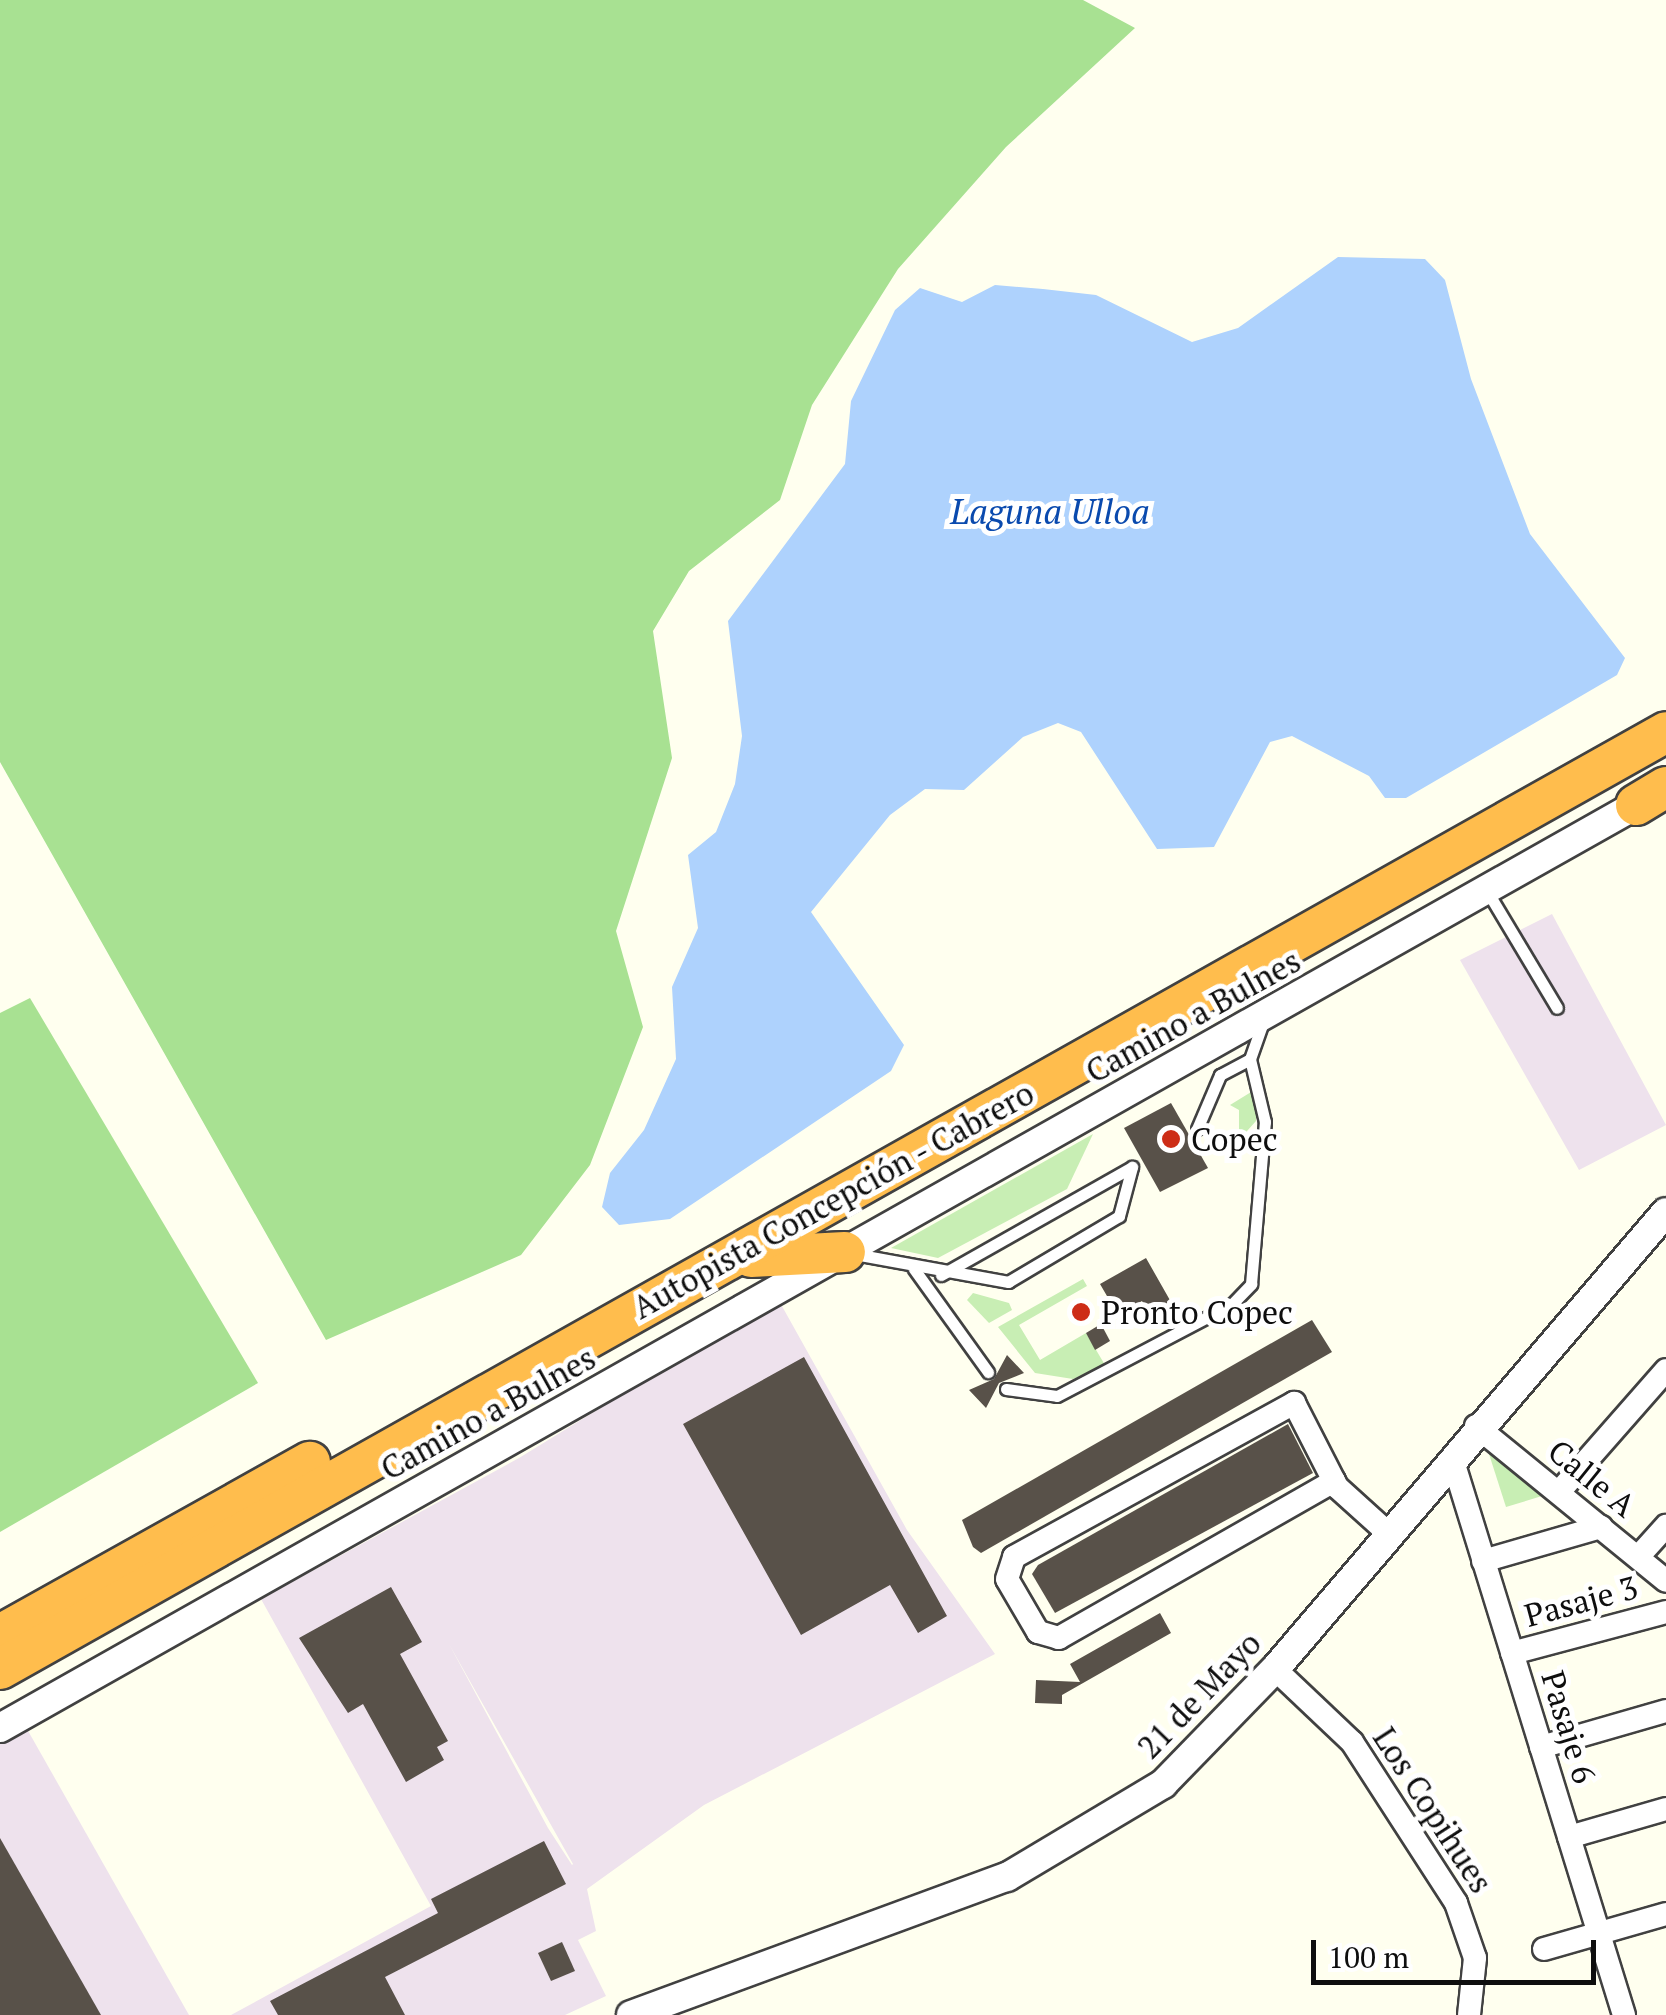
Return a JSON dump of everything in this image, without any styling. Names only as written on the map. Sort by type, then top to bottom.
[{"type":"highway","name":"Autopista Concepción - Cabrero","points":[[0,1635],[1666,702]]},
{"type":"highway","name":"Autopista Concepción - Cabrero","points":[[0,1668],[1666,732]]},
{"type":"highway","points":[[714,1266],[794,1248],[845,1252]]},
{"type":"street","name":"Camino a Bulnes","points":[[0,1728],[1651,796]]},
{"type":"street","name":"21 de Mayo","points":[[631,2015],[1070,1847],[1162,1784],[1275,1669],[1476,1426],[1664,1220]]},
{"type":"street","points":[[1559,1492],[1666,1370]]},
{"type":"street","points":[[1334,1481],[1060,1638],[1038,1632],[1008,1579],[1014,1557],[1294,1402],[1334,1481],[1389,1534]]},
{"type":"street","name":"Calle A","points":[[1476,1426],[1666,1582]]},
{"type":"street","name":"Pasaje 6","points":[[1452,1458],[1624,2015]]},
{"type":"street","points":[[1483,1561],[1601,1526]]},
{"type":"street","points":[[1638,1557],[1666,1526]]},
{"type":"street","name":"Pasaje 3","points":[[1512,1653],[1666,1612]]},
{"type":"street","name":"Los Copihues","points":[[1275,1669],[1359,1751],[1456,1902],[1475,1958],[1469,2015]]},
{"type":"street","points":[[1541,1748],[1666,1711]]},
{"type":"street","points":[[1568,1837],[1666,1809]]},
{"type":"street","points":[[1544,1949],[1666,1914]]},
{"type":"lane","points":[[1487,891],[1556,1008]]},
{"type":"lane","points":[[1006,1389],[1058,1396],[1243,1295],[1258,1257],[1265,1122],[1250,1058],[1265,1016]]},
{"type":"lane","points":[[1198,1129],[1220,1075],[1250,1058]]},
{"type":"lane","points":[[845,1252],[940,1275],[1008,1282],[1108,1226],[1128,1203],[1132,1167],[940,1275]]},
{"type":"lane","points":[[914,1269],[988,1372]]},
{"type":"shaded area","points":[[1552,914],[1666,1125],[1579,1170],[1460,960]]},
{"type":"shaded area","points":[[778,1299],[907,1530],[995,1654],[704,1805],[587,1889],[596,1931],[578,1940],[606,1996],[565,2015],[231,2015],[431,1906],[261,1599],[519,1458]],"holes":[[[449,1644],[573,1864],[548,1828]]]},
{"type":"shaded area","points":[[27,1729],[189,2015],[0,2015],[0,1744]]},
{"type":"green space","points":[[0,0],[1083,0],[1135,28],[1006,147],[898,269],[812,405],[780,500],[689,571],[653,631],[672,758],[616,931],[643,1027],[590,1165],[521,1255],[326,1340],[0,762]]},
{"type":"green space","points":[[30,998],[258,1383],[0,1532],[0,1013]]},
{"type":"green space","points":[[1256,1089],[1256,1121],[1239,1140],[1239,1110],[1230,1105]]},
{"type":"green space","points":[[1093,1134],[1067,1189],[938,1258],[891,1248]]},
{"type":"green space","points":[[1083,1279],[1087,1286],[1019,1325],[1040,1360],[1086,1333],[1105,1365],[1073,1379],[1035,1373],[998,1327]]},
{"type":"green space","points":[[973,1293],[1009,1303],[1012,1310],[989,1323],[967,1300]]},
{"type":"green space","points":[[1489,1454],[1542,1496],[1506,1507]]},
{"type":"water","name":"Laguna Ulloa","points":[[1338,257],[1425,259],[1445,280],[1471,379],[1530,534],[1625,658],[1617,675],[1406,798],[1385,798],[1369,776],[1292,736],[1270,742],[1214,847],[1157,849],[1081,732],[1058,723],[1023,737],[964,790],[925,789],[890,815],[811,912],[904,1045],[891,1071],[670,1219],[619,1225],[602,1207],[610,1173],[644,1130],[676,1059],[672,987],[698,928],[688,855],[716,832],[735,784],[742,736],[728,621],[845,464],[851,401],[895,310],[920,288],[962,302],[995,285],[1043,289],[1096,295],[1192,342],[1238,328]]},
{"type":"building","points":[[1171,1103],[1208,1168],[1160,1192],[1124,1128]]},
{"type":"building","points":[[1146,1258],[1171,1302],[1149,1314],[1142,1301],[1118,1315],[1100,1284]]},
{"type":"building","points":[[1312,1320],[1332,1352],[981,1553],[973,1547],[962,1520]]},
{"type":"building","points":[[1101,1324],[1110,1341],[1095,1350],[1086,1333]]},
{"type":"building","points":[[1007,1355],[1024,1373],[999,1383],[986,1408],[969,1390],[994,1379]]},
{"type":"building","points":[[804,1357],[947,1616],[918,1633],[890,1585],[801,1635],[683,1424]]},
{"type":"building","points":[[1288,1424],[1313,1473],[1055,1613],[1032,1574],[1038,1565]]},
{"type":"building","points":[[391,1587],[422,1642],[400,1654],[448,1741],[437,1747],[444,1760],[406,1782],[363,1704],[348,1713],[299,1638]]},
{"type":"building","points":[[1160,1613],[1171,1633],[1062,1695],[1062,1704],[1035,1703],[1036,1680],[1080,1682],[1070,1664]]},
{"type":"building","points":[[0,1838],[101,2015],[0,2015]]},
{"type":"building","points":[[544,1841],[566,1884],[385,1977],[405,2015],[278,2015],[270,2001],[438,1913],[431,1899]]},
{"type":"building","points":[[562,1942],[575,1971],[551,1981],[538,1953]]},
{"type":"place","name":"Copec","points":[[1171,1139]]},
{"type":"place","name":"Pronto Copec","points":[[1081,1312]]}]
